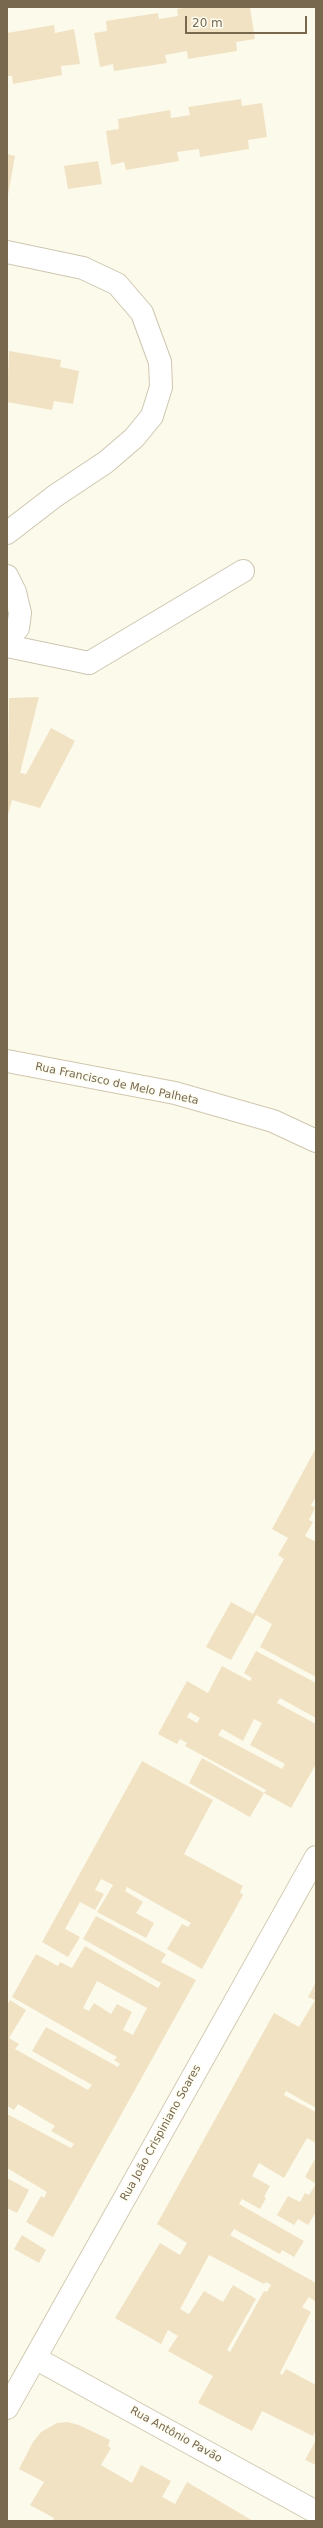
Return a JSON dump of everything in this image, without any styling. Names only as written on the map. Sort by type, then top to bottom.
[{"type":"street","points":[[7,252],[83,268],[117,284],[142,313],[160,362],[161,387],[152,416],[134,438],[106,462],[55,496],[7,533]]},
{"type":"street","points":[[7,646],[89,663],[243,571]]},
{"type":"street","points":[[7,576],[15,592],[20,613],[18,628],[7,640]]},
{"type":"street","name":"Rua Francisco de Melo Palheta","points":[[7,1062],[175,1093],[273,1121],[316,1141]]},
{"type":"street","name":"Rua João Crispiniano Soares","points":[[7,2408],[316,1857]]},
{"type":"street","name":"Rua Antônio Pavão","points":[[35,2358],[316,2512]]},
{"type":"building","points":[[190,7],[250,7],[255,39],[236,42],[237,51],[188,59],[187,51],[165,55],[167,63],[114,71],[113,64],[100,67],[94,33],[107,31],[106,21],[158,13],[159,19],[178,16],[177,9]]},
{"type":"building","points":[[54,25],[55,33],[74,29],[80,64],[61,66],[62,75],[13,84],[12,76],[7,76],[7,33]]},
{"type":"building","points":[[241,99],[242,106],[262,103],[267,137],[248,140],[249,149],[200,157],[199,149],[177,152],[179,161],[126,170],[124,162],[111,165],[106,131],[119,129],[118,119],[170,110],[171,118],[190,115],[188,107]]},
{"type":"building","points":[[7,154],[15,156],[8,195],[7,195]]},
{"type":"building","points":[[98,161],[102,184],[68,189],[64,166]]},
{"type":"building","points":[[9,351],[61,360],[60,367],[79,371],[73,404],[54,401],[52,410],[7,402]]},
{"type":"building","points":[[39,697],[20,773],[26,774],[51,728],[75,741],[40,808],[12,800],[7,819],[9,698]]},
{"type":"building","points":[[316,1448],[316,1497],[311,1505],[315,1508],[309,1520],[313,1522],[305,1536],[316,1542],[316,1677],[260,1647],[272,1624],[256,1615],[231,1660],[206,1647],[231,1602],[253,1614],[284,1559],[278,1555],[288,1538],[272,1529]]},
{"type":"building","points":[[256,1651],[316,1683],[316,1718],[280,1698],[277,1703],[316,1724],[316,1764],[291,1808],[264,1793],[266,1790],[185,1746],[187,1743],[180,1739],[177,1744],[158,1734],[187,1681],[208,1693],[222,1666],[250,1681],[252,1678],[244,1673]],"holes":[[[190,1712],[200,1718],[197,1723],[187,1717]],[[254,1719],[262,1723],[250,1745],[285,1764],[282,1769],[218,1735],[222,1729],[243,1741]]]},
{"type":"building","points":[[202,1758],[264,1793],[250,1817],[189,1783]]},
{"type":"building","points":[[142,1761],[213,1800],[184,1854],[243,1886],[240,1892],[243,1895],[202,1969],[167,1949],[182,1924],[188,1927],[191,1923],[127,1887],[125,1891],[143,1902],[136,1913],[154,1923],[146,1938],[97,1912],[113,1885],[101,1879],[95,1890],[104,1894],[95,1910],[80,1902],[65,1929],[80,1937],[68,1957],[42,1942]]},
{"type":"building","points":[[96,1916],[166,1954],[161,1962],[196,1980],[53,2237],[26,2222],[41,2196],[44,2198],[47,2192],[7,2168],[7,2114],[71,2148],[74,2144],[51,2131],[55,2126],[18,2104],[14,2110],[7,2106],[7,2005],[10,2000],[26,2010],[9,2038],[19,2044],[15,2049],[88,2090],[92,2085],[32,2051],[46,2027],[118,2067],[120,2064],[114,2060],[117,2057],[12,1997],[36,1954],[58,1966],[60,1962],[72,1968],[85,1946],[158,1988],[161,1983],[83,1939]],"holes":[[[97,1981],[147,2008],[133,2035],[123,2030],[132,2012],[117,2004],[111,2014],[94,2003],[89,2011],[83,2008]]]},
{"type":"building","points":[[316,1982],[316,2108],[286,2091],[284,2095],[316,2112],[316,2143],[307,2138],[284,2178],[259,2163],[252,2176],[270,2186],[264,2197],[266,2198],[260,2209],[242,2199],[239,2204],[304,2241],[294,2257],[282,2250],[280,2254],[234,2229],[230,2235],[316,2283],[316,2302],[309,2297],[302,2307],[311,2312],[280,2373],[282,2375],[286,2369],[316,2385],[316,2430],[313,2436],[262,2411],[252,2431],[198,2403],[213,2376],[168,2351],[178,2336],[168,2330],[161,2344],[115,2318],[160,2243],[180,2255],[187,2243],[157,2224],[274,2013],[299,2027],[315,2000],[308,1997]],"holes":[[[209,2255],[264,2284],[266,2282],[271,2285],[267,2292],[264,2291],[230,2352],[227,2350],[256,2299],[233,2285],[223,2302],[204,2291],[189,2314],[180,2309]]]},
{"type":"building","points":[[316,2157],[316,2184],[305,2177]]},
{"type":"building","points":[[7,2178],[29,2190],[17,2213],[7,2208]]},
{"type":"building","points":[[316,2184],[316,2212],[308,2225],[298,2219],[294,2225],[277,2215],[288,2196],[300,2202],[305,2193],[309,2195]]},
{"type":"building","points":[[22,2235],[46,2250],[39,2263],[14,2249]]},
{"type":"building","points":[[67,2422],[79,2425],[110,2440],[108,2446],[111,2448],[101,2465],[132,2483],[141,2465],[171,2481],[162,2497],[175,2504],[187,2482],[253,2521],[53,2521],[54,2518],[30,2505],[44,2482],[19,2469],[33,2442],[41,2432],[57,2423]]},
{"type":"building","points":[[316,2440],[316,2465],[305,2460]]}]
